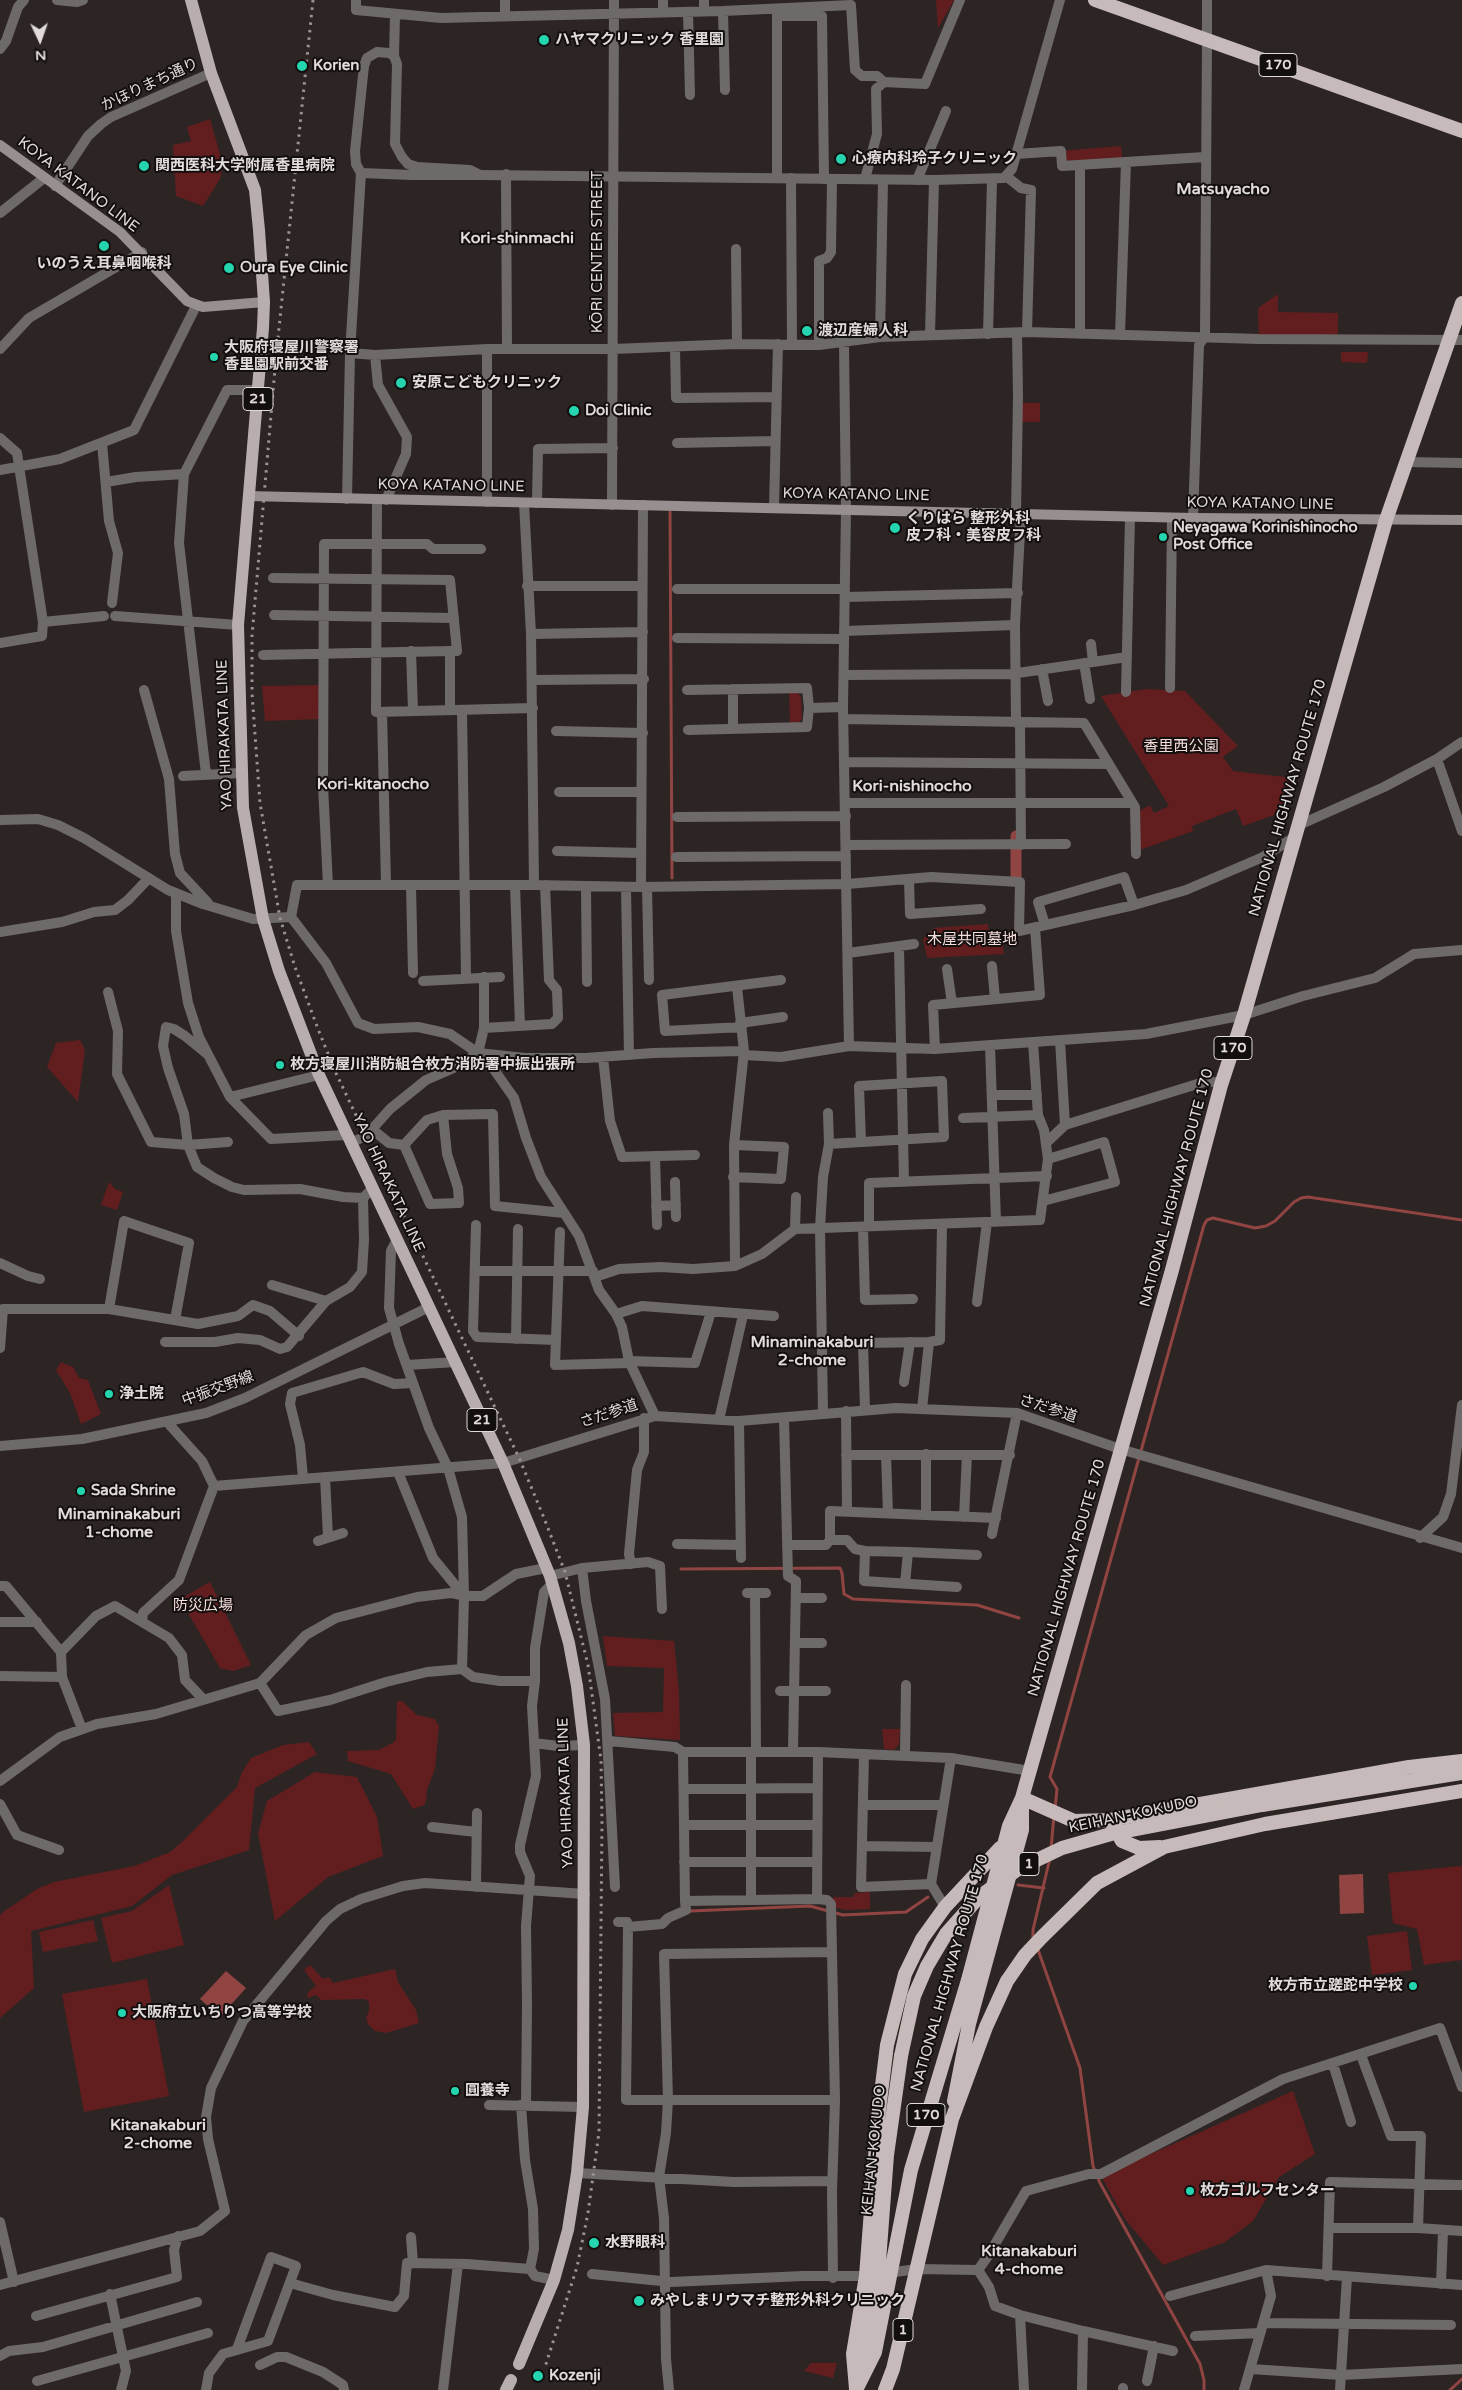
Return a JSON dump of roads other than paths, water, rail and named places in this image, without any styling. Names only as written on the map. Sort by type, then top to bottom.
[{"type":"highway","name":"170","points":[[1095,0],[1462,131]]},
{"type":"highway","name":"NATIONAL HIGHWAY ROUTE 170","points":[[879,2274],[968,1980],[1009,1826],[1022,1798],[1030,1771],[1222,1083],[1244,1015],[1386,520],[1406,462],[1455,340],[1462,303]]},
{"type":"highway","points":[[1022,1798],[1074,1821],[1110,1820],[1410,1767],[1462,1761]]},
{"type":"highway","name":"KEIHAN-KOKUDO","points":[[856,2390],[879,2274],[887,2155],[901,2056],[914,1996],[926,1966],[946,1934],[980,1897],[1018,1869],[1062,1848],[1111,1834],[1262,1805],[1462,1773]]},
{"type":"highway","name":"1","points":[[886,2390],[894,2369],[952,2119],[986,2027],[1008,1981],[1025,1955],[1042,1937],[1097,1883],[1164,1847],[1265,1824],[1462,1791]]},
{"type":"highway","name":"NATIONAL HIGHWAY ROUTE 170","points":[[952,2119],[956,2081],[969,2024],[1022,1830],[1022,1798]]},
{"type":"highway","points":[[1110,1820],[1122,1841],[1139,1848],[1164,1847]]},
{"type":"highway","points":[[879,2274],[878,2118],[887,2045],[905,1974],[922,1939],[945,1907],[1005,1843]]},
{"type":"main road","name":"YAO HIRAKATA LINE","points":[[191,0],[211,73],[255,190],[264,302],[238,624],[243,808],[263,919],[279,971],[319,1075],[348,1139],[368,1194],[397,1240],[503,1463],[549,1576],[569,1643],[577,1686],[584,1745],[583,2107],[577,2173],[568,2230],[554,2280],[519,2364]]},
{"type":"main road","name":"KOYA KATANO LINE","points":[[0,145],[120,232],[142,252],[187,301],[196,306]]},
{"type":"main road","points":[[196,306],[264,302]]},
{"type":"main road","name":"KOYA KATANO LINE","points":[[248,496],[1172,518],[1462,520]]},
{"type":"street","points":[[0,49],[6,41],[18,7],[24,0]]},
{"type":"street","points":[[57,0],[77,2],[83,0]]},
{"type":"street","points":[[505,0],[505,15]]},
{"type":"street","name":"KŌRI CENTER STREET","points":[[612,504],[614,0]]},
{"type":"street","points":[[663,0],[663,12]]},
{"type":"street","points":[[704,0],[704,11]]},
{"type":"street","points":[[777,12],[851,5],[855,70],[862,76],[877,76],[884,82],[925,84],[960,0]]},
{"type":"street","points":[[361,173],[992,180],[1006,176],[1012,169],[1060,0]]},
{"type":"street","points":[[1193,518],[1199,345],[1205,336],[1207,0]]},
{"type":"street","points":[[356,5],[395,15],[441,18],[704,11],[777,12],[822,16],[831,252],[827,258],[819,261],[819,345]]},
{"type":"street","points":[[723,11],[725,90]]},
{"type":"street","points":[[688,12],[690,95]]},
{"type":"street","points":[[777,12],[777,178]]},
{"type":"street","points":[[395,15],[394,56],[398,68],[395,144],[408,164],[417,167],[470,170],[480,174]]},
{"type":"street","points":[[347,499],[350,353],[361,173],[356,164],[355,151],[364,66],[368,58],[377,52],[389,53],[394,56]]},
{"type":"street","name":"かほりまち通り","points":[[55,186],[88,136],[101,124],[111,117],[211,73]]},
{"type":"street","points":[[865,179],[877,134],[876,89],[884,82]]},
{"type":"street","points":[[917,180],[946,111]]},
{"type":"street","points":[[1016,154],[1061,151],[1062,166],[1205,158]]},
{"type":"street","points":[[1120,335],[1126,162]]},
{"type":"street","points":[[1080,165],[1080,334]]},
{"type":"street","points":[[506,174],[507,349]]},
{"type":"street","points":[[1006,176],[1021,188],[1031,190],[1018,396],[1018,593],[1015,625],[1021,763],[1021,845]]},
{"type":"street","points":[[0,213],[44,178]]},
{"type":"street","points":[[791,178],[792,345]]},
{"type":"street","points":[[880,337],[883,180]]},
{"type":"street","points":[[930,335],[934,180]]},
{"type":"street","points":[[988,334],[992,180]]},
{"type":"street","points":[[736,250],[737,344]]},
{"type":"street","points":[[0,349],[29,318],[142,252]]},
{"type":"street","points":[[0,470],[60,459],[134,430],[196,306]]},
{"type":"street","points":[[350,353],[375,355],[487,349],[613,349],[737,344],[819,345],[880,337],[1022,333],[1455,340]]},
{"type":"street","points":[[844,343],[846,510],[844,719],[849,1046]]},
{"type":"street","points":[[774,508],[778,344]]},
{"type":"street","points":[[675,347],[676,398],[776,397]]},
{"type":"street","points":[[487,349],[487,502]]},
{"type":"street","points":[[375,355],[378,385],[407,437],[406,454],[382,500],[378,543],[376,712],[532,708]]},
{"type":"street","points":[[206,774],[178,543],[184,474],[227,390],[258,390]]},
{"type":"street","points":[[0,438],[17,453],[43,622],[42,636],[0,643]]},
{"type":"street","points":[[677,443],[775,441]]},
{"type":"street","points":[[102,443],[109,521],[118,553],[112,603]]},
{"type":"street","points":[[537,503],[538,449],[612,448]]},
{"type":"street","points":[[1406,462],[1462,463]]},
{"type":"street","points":[[106,482],[136,476],[184,474]]},
{"type":"street","points":[[524,503],[531,634],[534,885]]},
{"type":"street","points":[[643,505],[644,679],[640,792],[641,853],[649,980]]},
{"type":"street","points":[[1126,692],[1130,517]]},
{"type":"street","points":[[1170,688],[1172,518]]},
{"type":"street","points":[[328,885],[323,786],[324,544],[427,544],[433,549],[481,549]]},
{"type":"street","points":[[263,655],[457,650],[450,580],[273,578]]},
{"type":"street","points":[[527,586],[642,586]]},
{"type":"street","points":[[677,589],[845,593],[1018,593]]},
{"type":"street","points":[[274,615],[454,618]]},
{"type":"street","points":[[43,622],[104,616]]},
{"type":"street","points":[[115,616],[238,624]]},
{"type":"street","points":[[678,638],[844,635],[1015,625]]},
{"type":"street","points":[[531,634],[643,632]]},
{"type":"street","points":[[1090,699],[1089,663],[1091,644]]},
{"type":"street","points":[[410,651],[413,712]]},
{"type":"street","points":[[450,651],[450,710]]},
{"type":"street","points":[[844,676],[1017,672],[1126,657]]},
{"type":"street","points":[[1042,669],[1048,701]]},
{"type":"street","points":[[532,680],[644,679]]},
{"type":"street","points":[[687,690],[807,688],[809,708],[807,727],[688,730]]},
{"type":"street","points":[[733,689],[733,729]]},
{"type":"street","points":[[144,690],[169,779],[175,854],[180,874],[211,906]]},
{"type":"street","points":[[809,708],[844,707]]},
{"type":"street","points":[[462,710],[466,978]]},
{"type":"street","points":[[382,712],[386,885]]},
{"type":"street","points":[[844,719],[1084,723],[1135,807],[1136,854]]},
{"type":"street","points":[[556,731],[643,733]]},
{"type":"street","points":[[655,1416],[630,1362],[622,1327],[616,1314],[599,1290],[579,1236],[541,1177],[526,1138],[514,1098],[488,1061],[450,1034],[418,1027],[374,1029],[358,1023],[326,963],[291,917],[297,885],[644,887],[847,884],[930,877],[1019,882],[1019,931],[1134,905],[1194,887],[1263,856],[1295,832],[1437,759],[1462,742]]},
{"type":"street","points":[[1437,759],[1462,831]]},
{"type":"street","points":[[845,762],[1109,764]]},
{"type":"street","points":[[182,776],[241,773]]},
{"type":"street","points":[[558,792],[640,792]]},
{"type":"street","points":[[846,803],[1132,803]]},
{"type":"street","points":[[677,817],[846,816]]},
{"type":"street","points":[[0,820],[38,820],[58,825],[84,838],[176,893],[211,906],[252,918],[291,917]]},
{"type":"street","points":[[676,857],[1066,844]]},
{"type":"street","points":[[557,851],[641,853]]},
{"type":"street","points":[[935,1049],[933,1005],[1040,995],[1038,902],[1124,877],[1134,905]]},
{"type":"street","points":[[0,932],[62,922],[94,912],[115,910],[128,900],[149,878]]},
{"type":"street","points":[[910,880],[910,914],[981,909]]},
{"type":"street","points":[[515,885],[520,1026]]},
{"type":"street","points":[[484,1028],[552,1024],[558,1018],[557,990],[549,980],[546,885]]},
{"type":"street","points":[[411,886],[413,973]]},
{"type":"street","points":[[586,887],[587,982]]},
{"type":"street","points":[[626,887],[629,1055]]},
{"type":"street","points":[[176,893],[176,930],[188,1003],[199,1037],[230,1097],[271,1139],[348,1139],[370,1133],[390,1109],[407,1094],[426,1080],[456,1067],[478,1053],[525,1058],[744,1053],[782,1057],[849,1046],[935,1049],[1146,1034],[1244,1015],[1303,996],[1375,978],[1414,954],[1462,950]]},
{"type":"street","points":[[848,953],[914,944]]},
{"type":"street","points":[[899,947],[904,1182]]},
{"type":"street","points":[[992,966],[995,999]]},
{"type":"street","points":[[947,969],[952,1003]]},
{"type":"street","points":[[478,1053],[484,1028],[484,977]]},
{"type":"street","points":[[423,981],[500,977]]},
{"type":"street","points":[[781,980],[662,995],[663,1014],[665,1031],[741,1025],[784,1017]]},
{"type":"street","points":[[735,1266],[734,1144],[744,1053],[737,987]]},
{"type":"street","points":[[108,992],[118,1031],[117,1074],[152,1142],[188,1145],[228,1142]]},
{"type":"street","points":[[165,1342],[215,1342],[238,1338],[260,1340],[280,1349],[287,1348],[299,1336],[326,1301],[350,1287],[362,1272],[368,1194],[343,1197],[300,1189],[244,1190],[232,1187],[214,1178],[198,1167],[188,1145],[184,1114],[168,1068],[163,1046],[166,1027],[174,1028],[207,1054]]},
{"type":"street","points":[[1060,1040],[1065,1125]]},
{"type":"street","points":[[475,1271],[559,1271],[594,1274],[619,1269],[661,1267],[693,1269],[735,1266],[762,1254],[795,1229],[1040,1220],[1048,1159],[1046,1143],[1038,1116],[1033,1042]]},
{"type":"street","points":[[977,1302],[991,1222],[996,1178],[990,1045]]},
{"type":"street","points":[[603,1057],[610,1121],[622,1157],[695,1155]]},
{"type":"street","points":[[230,1097],[319,1075]]},
{"type":"street","points":[[828,1144],[944,1137],[942,1081],[859,1086],[861,1142]]},
{"type":"street","points":[[1046,1143],[1065,1125],[1207,1081],[1222,1083]]},
{"type":"street","points":[[992,1095],[1037,1095]]},
{"type":"street","points":[[823,1413],[820,1228],[823,1177],[828,1144],[828,1113]]},
{"type":"street","points":[[404,1146],[427,1120],[443,1115],[493,1114],[495,1206],[564,1214]]},
{"type":"street","points":[[404,1146],[430,1204],[459,1203],[458,1188],[447,1154],[443,1115]]},
{"type":"street","points":[[963,1118],[1038,1116]]},
{"type":"street","points":[[370,1133],[389,1143],[404,1146]]},
{"type":"street","points":[[1044,1201],[1115,1182],[1104,1142],[1048,1159]]},
{"type":"street","points":[[733,1177],[781,1179],[784,1147],[734,1144]]},
{"type":"street","points":[[655,1156],[657,1225]]},
{"type":"street","points":[[914,1299],[866,1300],[866,1227],[869,1183],[1047,1176]]},
{"type":"street","points":[[675,1182],[676,1217]]},
{"type":"street","points":[[795,1229],[796,1197]]},
{"type":"street","points":[[656,1206],[676,1205]]},
{"type":"street","points":[[109,1309],[124,1221],[189,1243],[175,1320]]},
{"type":"street","points":[[865,1409],[863,1343],[929,1342],[940,1340],[942,1224]]},
{"type":"street","points":[[476,1226],[473,1331],[477,1337],[556,1340]]},
{"type":"street","points":[[516,1339],[518,1229]]},
{"type":"street","points":[[560,1232],[555,1365],[695,1362],[710,1312]]},
{"type":"street","points":[[397,1240],[391,1251],[388,1301],[393,1326],[429,1428],[446,1464],[462,1518],[464,1596],[462,1669]]},
{"type":"street","points":[[1,1261],[28,1276],[40,1279]]},
{"type":"street","points":[[272,1285],[326,1301]]},
{"type":"street","points":[[0,1348],[3,1308],[109,1309],[198,1324],[238,1316],[253,1305],[270,1311],[299,1336]]},
{"type":"street","points":[[616,1314],[642,1306],[774,1316]]},
{"type":"street","name":"中振交野線","points":[[0,1446],[82,1439],[206,1413],[245,1398],[429,1307]]},
{"type":"street","points":[[720,1420],[743,1315]]},
{"type":"street","points":[[904,1382],[910,1342]]},
{"type":"street","points":[[922,1408],[929,1342]]},
{"type":"street","points":[[407,1365],[456,1362]]},
{"type":"street","points":[[292,1393],[363,1372],[394,1384],[413,1383]]},
{"type":"street","points":[[286,1377],[292,1393],[290,1404],[300,1445],[303,1478]]},
{"type":"street","points":[[1420,1538],[1443,1517],[1451,1494],[1462,1405]]},
{"type":"street","name":"さだ参道","points":[[214,1486],[413,1471],[446,1464],[503,1463],[655,1416],[739,1421],[865,1409],[922,1408],[1017,1413],[1142,1456],[1420,1538],[1462,1548]]},
{"type":"street","points":[[846,1411],[847,1510]]},
{"type":"street","points":[[992,1534],[1010,1455],[1017,1413]]},
{"type":"street","points":[[631,1564],[629,1554],[637,1470],[644,1452],[644,1418]]},
{"type":"street","points":[[784,1418],[788,1570],[796,1581],[793,1752]]},
{"type":"street","points":[[739,1421],[741,1558]]},
{"type":"street","points":[[142,1622],[144,1613],[179,1580],[214,1486],[202,1461],[167,1422]]},
{"type":"street","points":[[926,1454],[926,1515]]},
{"type":"street","points":[[846,1455],[1010,1455]]},
{"type":"street","points":[[886,1455],[888,1513]]},
{"type":"street","points":[[964,1517],[967,1455]]},
{"type":"street","points":[[398,1472],[433,1558],[464,1596]]},
{"type":"street","points":[[324,1477],[328,1537]]},
{"type":"street","points":[[787,1545],[826,1545],[830,1540],[830,1512],[847,1510],[996,1518]]},
{"type":"street","points":[[318,1541],[343,1532]]},
{"type":"street","points":[[830,1540],[846,1540],[855,1549],[865,1551],[978,1555]]},
{"type":"street","points":[[676,1544],[741,1545]]},
{"type":"street","points":[[865,1551],[864,1581],[958,1587]]},
{"type":"street","points":[[905,1584],[908,1552]]},
{"type":"street","points":[[0,1781],[60,1737],[97,1724],[156,1714],[260,1683],[306,1635],[336,1618],[417,1597],[450,1593],[464,1596],[483,1596],[516,1574],[549,1576],[582,1568],[648,1562],[660,1566],[662,1609]]},
{"type":"street","points":[[582,1568],[586,1601],[605,1699],[609,1742],[615,1887]]},
{"type":"street","points":[[549,1576],[544,1592],[535,1648],[535,1681],[532,1706],[536,1776],[520,1845],[521,1856],[529,1870],[523,2105],[524,2160],[533,2210],[534,2249],[530,2269],[534,2276],[554,2280]]},
{"type":"street","points":[[0,1586],[6,1586],[61,1652],[62,1677],[82,1729]]},
{"type":"street","points":[[943,1598],[944,1586]]},
{"type":"street","points":[[751,1900],[753,1752],[751,1696],[756,1593]]},
{"type":"street","points":[[796,1598],[822,1598]]},
{"type":"street","points":[[61,1652],[96,1616],[115,1606],[137,1621],[169,1638],[182,1655],[185,1680],[203,1699]]},
{"type":"street","points":[[0,1622],[37,1622]]},
{"type":"street","points":[[795,1643],[822,1643]]},
{"type":"street","points":[[260,1683],[278,1711],[330,1700],[386,1682],[427,1672],[462,1669],[473,1677],[500,1681],[535,1681]]},
{"type":"street","points":[[0,1676],[62,1677]]},
{"type":"street","points":[[905,1755],[906,1685]]},
{"type":"street","points":[[780,1691],[826,1691]]},
{"type":"street","points":[[609,1742],[675,1747],[683,1752],[818,1752],[951,1758],[1030,1771]]},
{"type":"street","points":[[534,1743],[558,1746],[584,1745]]},
{"type":"street","points":[[683,1752],[686,1910],[668,1918],[662,1924],[623,1925],[626,2100],[834,2100]]},
{"type":"street","points":[[816,1899],[818,1752]]},
{"type":"street","points":[[864,1754],[862,1886],[930,1884]]},
{"type":"street","points":[[945,1907],[930,1884],[951,1758]]},
{"type":"street","points":[[684,1789],[818,1788]]},
{"type":"street","points":[[863,1805],[944,1805]]},
{"type":"street","points":[[0,1806],[17,1835],[59,1850]]},
{"type":"street","points":[[476,1887],[477,1813]]},
{"type":"street","points":[[684,1825],[816,1825]]},
{"type":"street","points":[[432,1827],[476,1832]]},
{"type":"street","points":[[862,1846],[937,1847]]},
{"type":"street","points":[[684,1862],[816,1862]]},
{"type":"street","points":[[0,2285],[200,2230],[225,2211],[208,2138],[206,2117],[210,2088],[243,2021],[326,1921],[340,1910],[361,1899],[403,1886],[425,1883],[585,1894]]},
{"type":"street","points":[[685,1901],[816,1899],[827,1900],[831,1904],[834,2100],[832,2181],[833,2278]]},
{"type":"street","points":[[669,2390],[664,2218],[660,2177],[668,2100],[664,1954],[832,1952]]},
{"type":"street","points":[[978,2270],[1026,2191],[1090,2174],[1101,2174],[1283,2079],[1440,2028],[1462,2086]]},
{"type":"street","points":[[1361,2055],[1391,2136],[1421,2136],[1418,2228]]},
{"type":"street","points":[[1333,2064],[1351,2122]]},
{"type":"street","points":[[489,2105],[583,2107]]},
{"type":"street","points":[[577,2173],[734,2182],[832,2181]]},
{"type":"street","points":[[1327,2276],[1330,2182],[1462,2185]]},
{"type":"street","points":[[0,2226],[14,2282]]},
{"type":"street","points":[[1329,2228],[1418,2228],[1462,2231]]},
{"type":"street","points":[[1441,2284],[1443,2231]]},
{"type":"street","points":[[36,2316],[177,2277],[174,2250],[178,2236]]},
{"type":"street","points":[[411,2238],[413,2263]]},
{"type":"street","points":[[206,2390],[209,2373],[224,2354],[268,2342],[296,2266],[271,2257],[237,2350]]},
{"type":"street","points":[[290,2284],[332,2295],[395,2307],[404,2296],[407,2263],[530,2269]]},
{"type":"street","points":[[443,2390],[458,2264]]},
{"type":"street","points":[[592,2274],[665,2281],[803,2276],[833,2278],[917,2269],[978,2270]]},
{"type":"street","points":[[978,2270],[989,2287],[996,2306],[1020,2315],[1083,2331],[1173,2350]]},
{"type":"street","points":[[1244,2390],[1271,2296],[1266,2270]]},
{"type":"street","points":[[1170,2296],[1266,2270],[1462,2285]]},
{"type":"street","points":[[1340,2390],[1346,2277]]},
{"type":"street","points":[[110,2294],[126,2371],[121,2390]]},
{"type":"street","points":[[0,2356],[9,2351],[42,2347],[197,2302]]},
{"type":"street","points":[[1020,2315],[1024,2390]]},
{"type":"street","points":[[1195,2336],[1262,2328],[1344,2323],[1451,2325]]},
{"type":"street","points":[[1082,2390],[1083,2331]]},
{"type":"street","points":[[37,2381],[208,2333]]},
{"type":"street","points":[[1147,2381],[1154,2346]]},
{"type":"street","points":[[260,2365],[277,2357],[286,2357],[323,2372],[343,2385],[344,2390]]},
{"type":"street","points":[[1250,2369],[1341,2375],[1462,2369]]},
{"type":"waterway","points":[[670,512],[672,878]]},
{"type":"waterway","points":[[1016,836],[1016,879]]},
{"type":"waterway","points":[[1055,1809],[1057,1789],[1050,1777],[1204,1225],[1207,1220],[1213,1218],[1255,1228],[1266,1226],[1275,1221],[1294,1202],[1308,1197],[1462,1220]]},
{"type":"waterway","points":[[681,1569],[840,1568],[844,1594],[853,1599],[977,1605],[1019,1618]]},
{"type":"waterway","points":[[1051,1849],[1054,1815]]},
{"type":"waterway","points":[[1033,1939],[1033,1930],[1050,1858]]},
{"type":"waterway","points":[[1018,1885],[1044,1888]]},
{"type":"waterway","points":[[690,1911],[810,1906],[843,1915],[906,1912],[928,1897]]},
{"type":"waterway","points":[[1037,1947],[1080,2068],[1093,2166],[1100,2183],[1200,2364],[1204,2380],[1204,2390]]},
{"type":"waterway","points":[[1450,2390],[1462,2379]]},
{"type":"railway","points":[[313,0],[276,357],[252,636],[252,693],[260,803],[280,918],[295,967],[318,1029],[335,1071],[520,1460],[565,1572],[588,1665],[601,1760],[599,2132],[588,2213],[577,2267],[545,2367]]},
{"type":"place","name":"ハヤマクリニック 香里園","points":[[544,40]]},
{"type":"place","name":"Korien","points":[[302,66]]},
{"type":"place","name":"心療内科玲子クリニック","points":[[841,159]]},
{"type":"place","name":"関西医科大学附属香里病院","points":[[144,166]]},
{"type":"place","name":"いのうえ耳鼻咽喉科","points":[[104,246]]},
{"type":"place","name":"Oura Eye Clinic","points":[[229,268]]},
{"type":"place","name":"渡辺産婦人科","points":[[807,331]]},
{"type":"place","name":"大阪府寝屋川警察署 香里園駅前交番","points":[[214,357]]},
{"type":"place","name":"安原こどもクリニック","points":[[401,383]]},
{"type":"place","name":"Doi Clinic","points":[[574,411]]},
{"type":"place","name":"くりはら 整形外科 皮フ科・美容皮フ科","points":[[895,528]]},
{"type":"place","name":"Neyagawa Korinishinocho Post Office","points":[[1163,537]]},
{"type":"place","name":"枚方寝屋川消防組合枚方消防署中振出張所","points":[[280,1065]]},
{"type":"place","name":"浄土院","points":[[109,1394]]},
{"type":"place","name":"Sada Shrine","points":[[81,1491]]},
{"type":"place","name":"枚方市立蹉跎中学校","points":[[1413,1986]]},
{"type":"place","name":"大阪府立いちりつ高等学校","points":[[122,2013]]},
{"type":"place","name":"圓養寺","points":[[455,2091]]},
{"type":"place","name":"枚方ゴルフセンター","points":[[1190,2191]]},
{"type":"place","name":"水野眼科","points":[[594,2243]]},
{"type":"place","name":"みやしまリウマチ整形外科クリニック","points":[[639,2301]]},
{"type":"place","name":"Kozenji","points":[[538,2376]]},
{"type":"district","name":"Matsuyacho","points":[[1223,190]]},
{"type":"district","name":"Kori-shinmachi","points":[[517,239]]},
{"type":"district","name":"Kori-kitanocho","points":[[373,785]]},
{"type":"district","name":"Kori-nishinocho","points":[[912,787]]},
{"type":"district","name":"Minaminakaburi 2-chome","points":[[812,1352]]},
{"type":"district","name":"Minaminakaburi 1-chome","points":[[119,1524]]},
{"type":"district","name":"Kitanakaburi 2-chome","points":[[158,2135]]},
{"type":"district","name":"Kitanakaburi 4-chome","points":[[1029,2261]]},
{"type":"park label","name":"香里西公園","points":[[1181,747]]},
{"type":"park label","name":"木屋共同墓地","points":[[972,940]]},
{"type":"park label","name":"防災広場","points":[[203,1606]]}]
